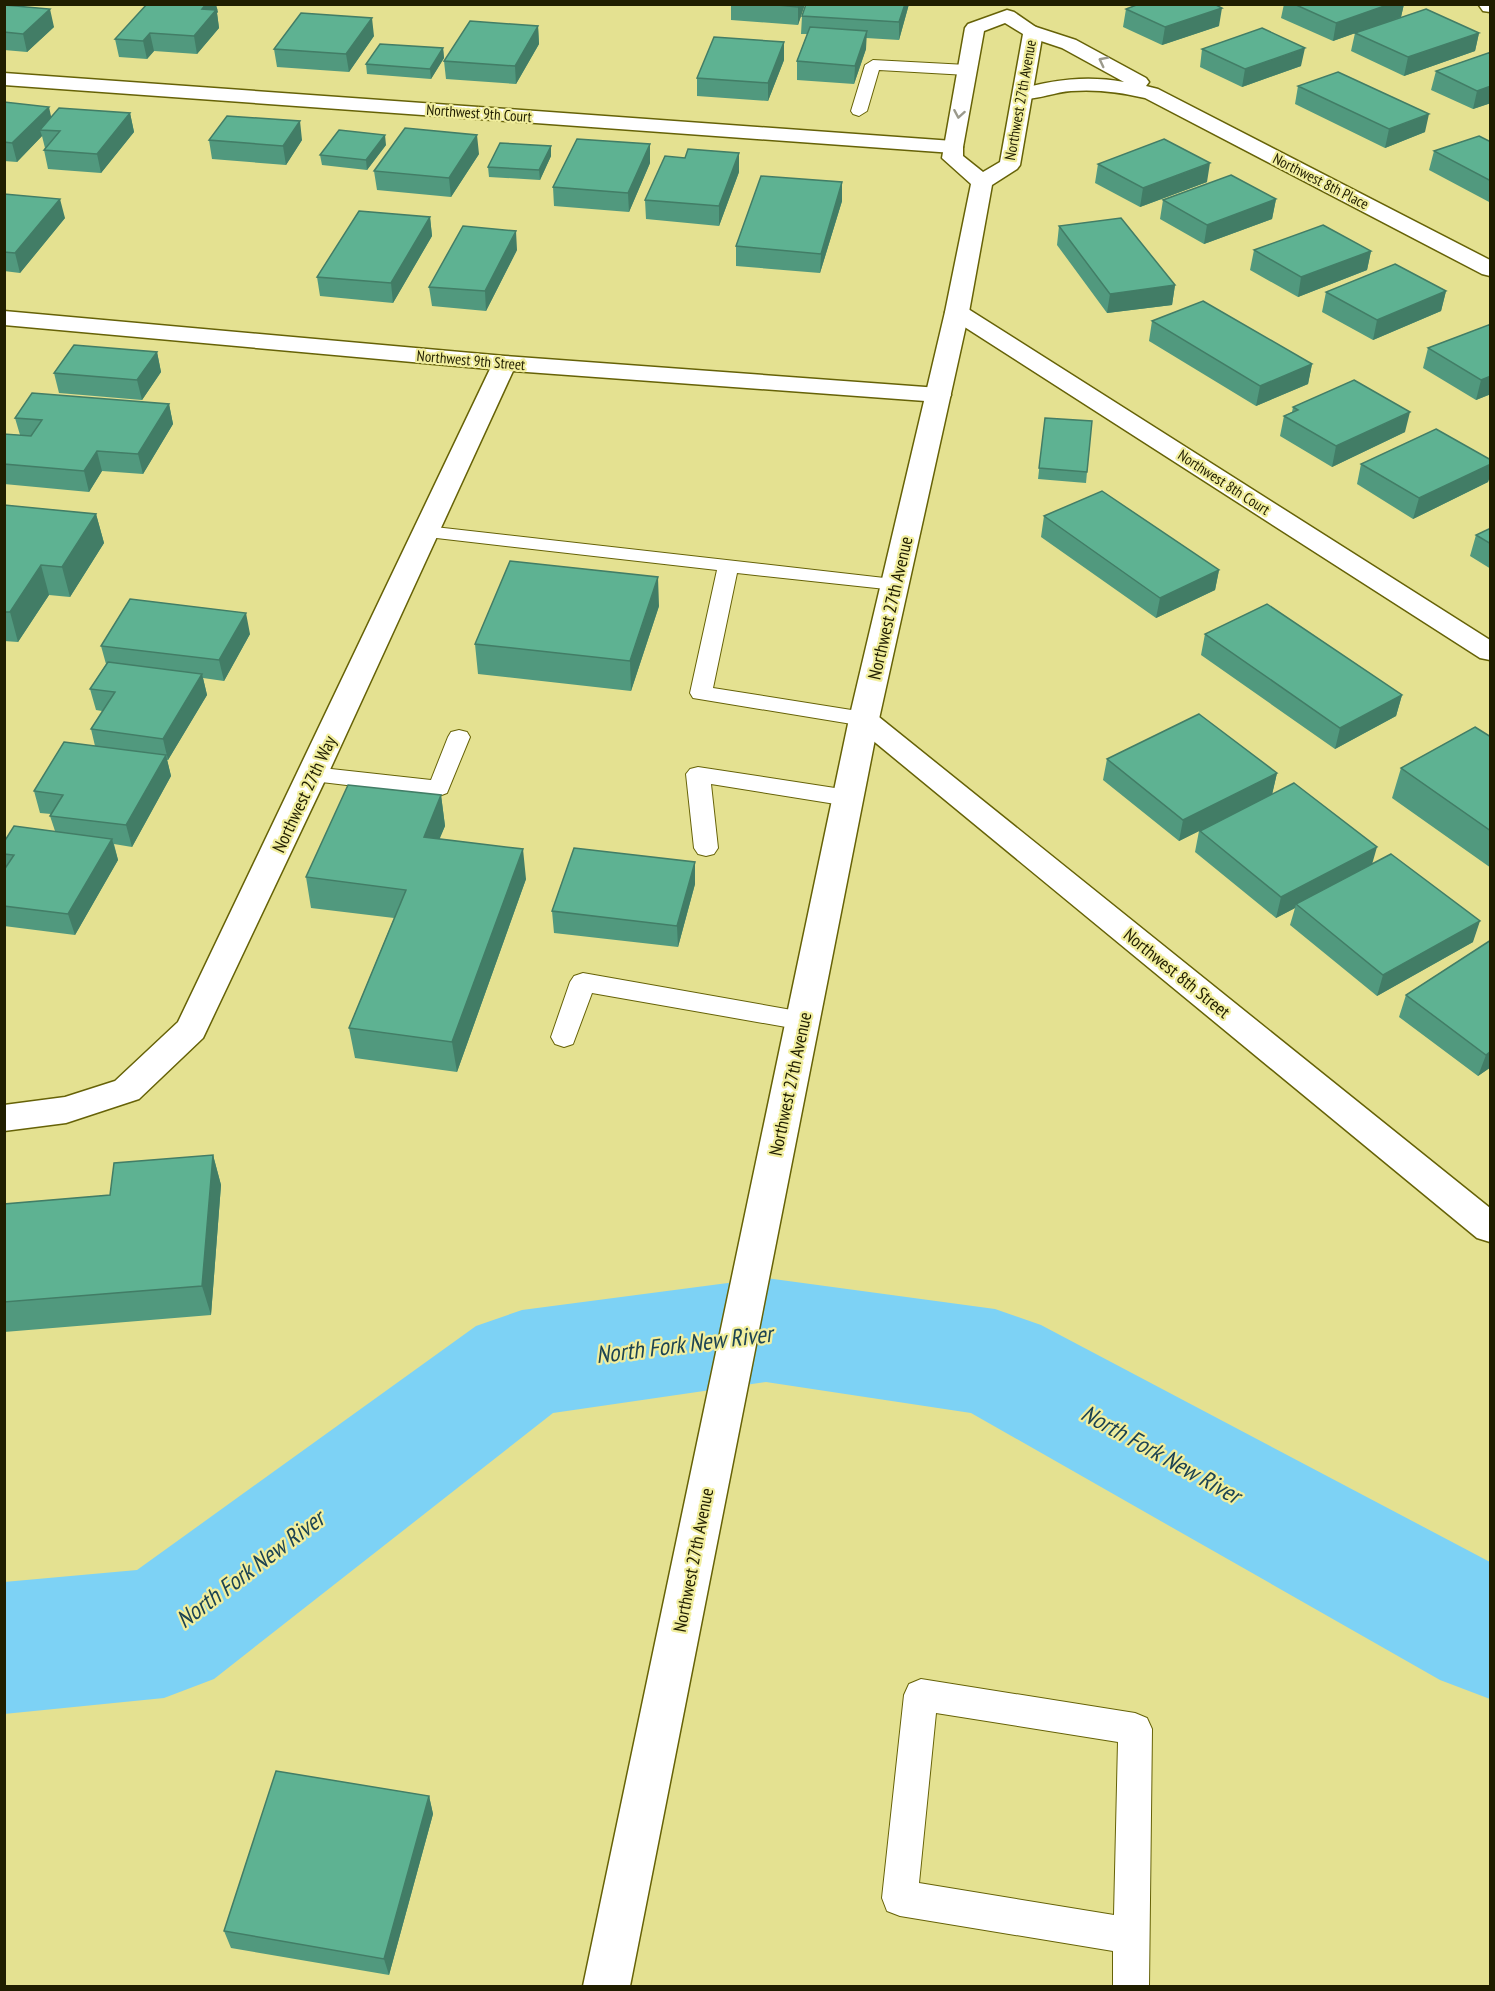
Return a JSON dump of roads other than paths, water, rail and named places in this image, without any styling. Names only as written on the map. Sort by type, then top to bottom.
[{"type":"street","points":[[1486,4],[1491,7]]},
{"type":"street","name":"Northwest 27th Avenue","points":[[606,1986],[864,719],[939,395],[982,182],[1010,165],[1033,32],[1008,10],[975,28],[953,147]]},
{"type":"street","name":"Northwest 8th Place","points":[[1033,32],[1070,44],[1134,77],[1151,93],[1491,269]]},
{"type":"street","name":"Northwest 9th Court","points":[[4,80],[953,147]]},
{"type":"street","name":"Northwest 8th Place","points":[[1023,94],[1042,88],[1080,83],[1101,83],[1151,93]]},
{"type":"street","points":[[953,147],[952,158],[982,182]]},
{"type":"street","name":"Northwest 8th Court","points":[[957,312],[1491,652]]},
{"type":"street","name":"Northwest 9th Street","points":[[13,326],[939,395]]},
{"type":"street","name":"Northwest 27th Way","points":[[4,1118],[66,1110],[127,1090],[191,1029],[314,774],[505,363]]},
{"type":"street","name":"Northwest 8th Street","points":[[864,719],[1491,1228]]},
{"type":"lane","points":[[859,111],[873,65],[967,70]]},
{"type":"lane","points":[[426,532],[896,584]]},
{"type":"lane","points":[[728,566],[701,693],[864,719]]},
{"type":"lane","points":[[314,774],[439,788],[459,737]]},
{"type":"lane","points":[[706,848],[698,774],[848,798]]},
{"type":"lane","points":[[564,1037],[584,982],[803,1021]]},
{"type":"lane","points":[[1131,1935],[900,1898],[921,1695],[1135,1729],[1131,1986]]},
{"type":"waterway","name":"North Fork New River","points":[[4,1648],[164,1633],[522,1364],[766,1330],[995,1363],[1490,1634]]}]
